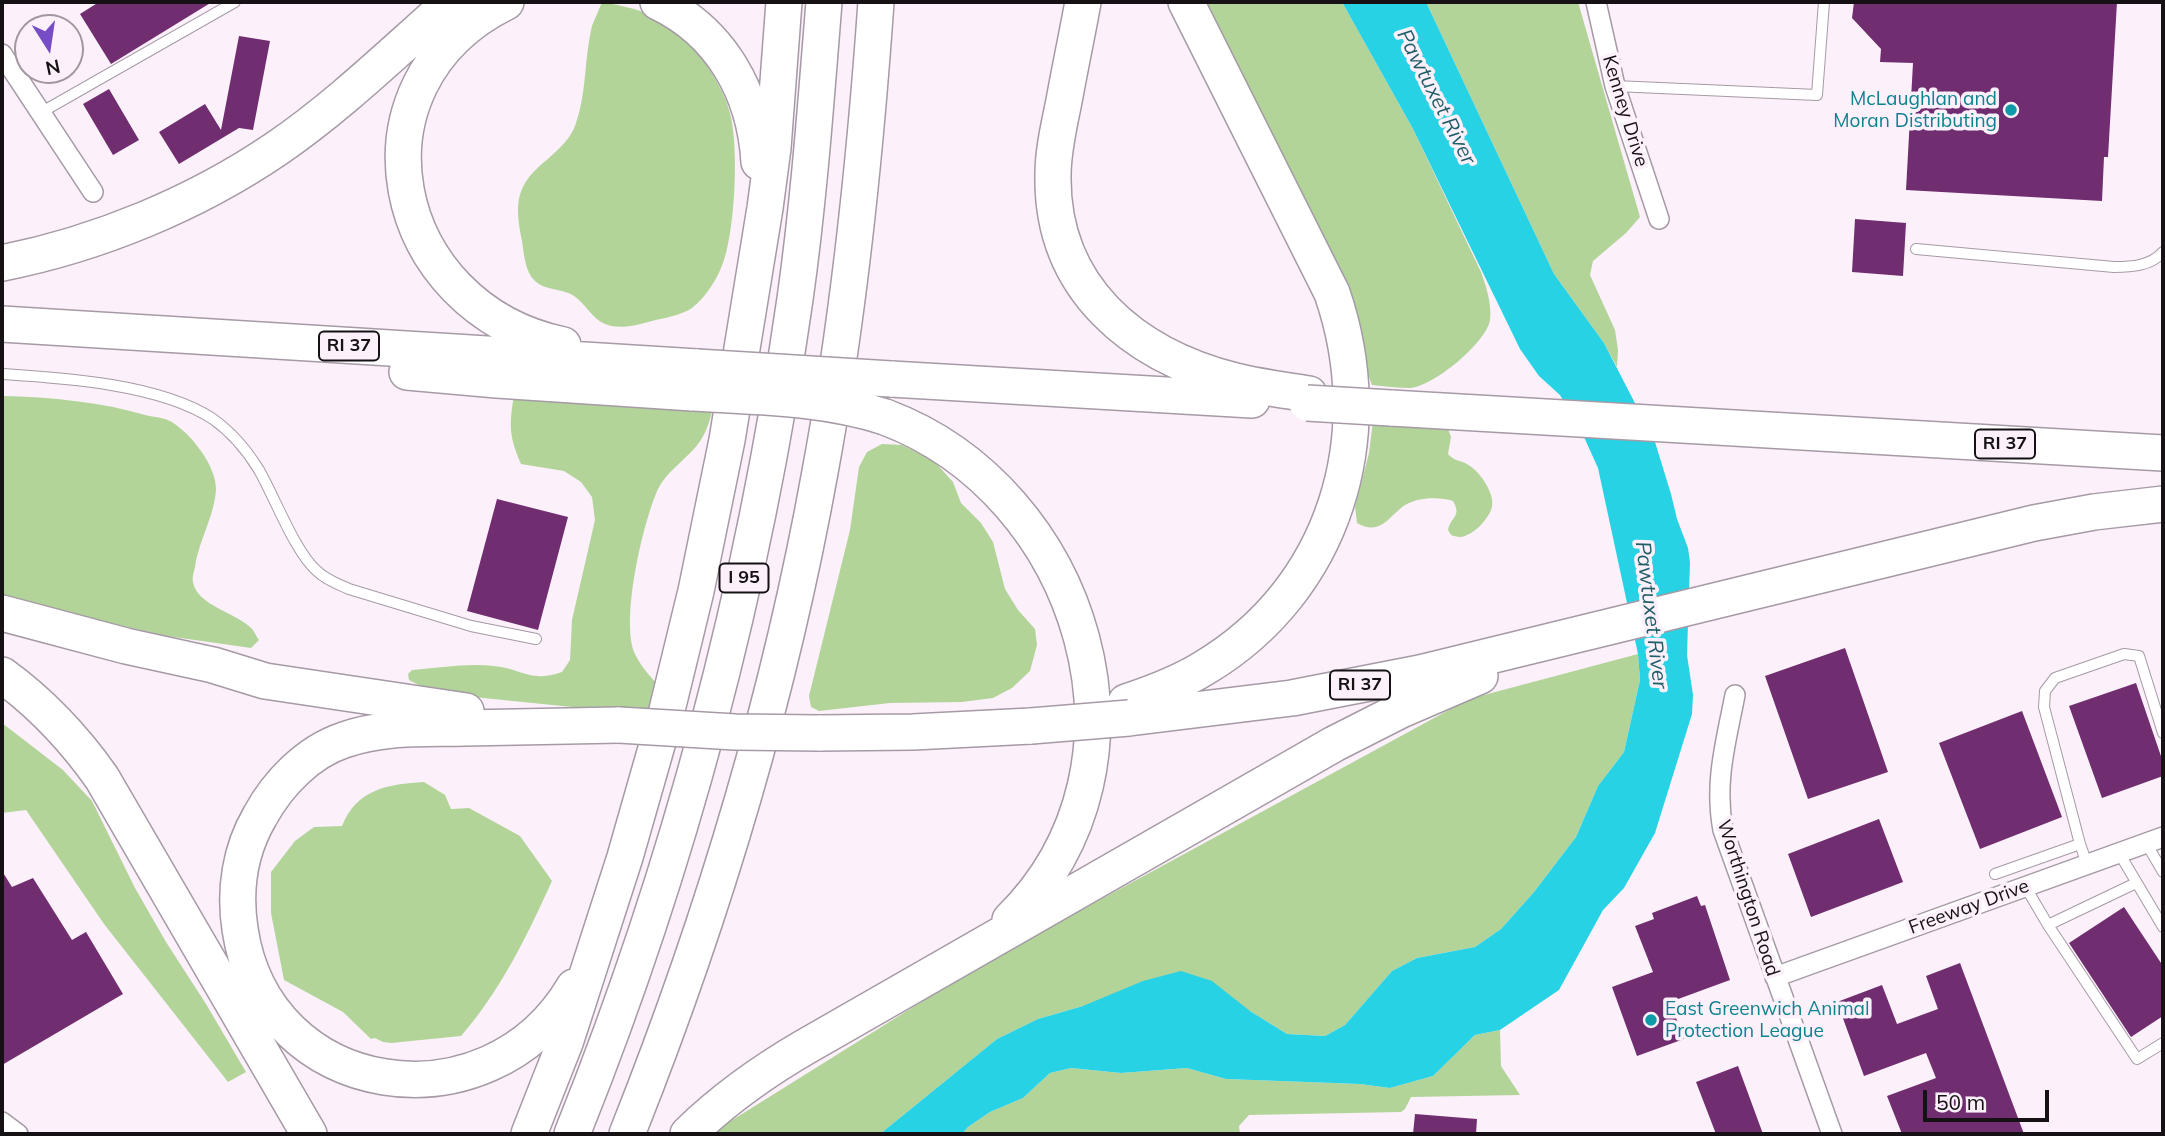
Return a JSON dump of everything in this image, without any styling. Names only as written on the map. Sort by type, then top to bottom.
[{"type":"highway","points":[[2,262],[80,243],[119,229],[198,194],[240,171],[309,125],[451,2]]},
{"type":"highway","points":[[506,2],[473,21],[446,47],[427,74],[414,102],[405,135],[404,175],[411,210],[425,246],[446,278],[487,315],[511,329],[542,340],[695,380],[858,409],[885,417],[926,435],[962,458],[998,490],[1026,523],[1051,560],[1069,597],[1082,636],[1090,673],[1093,714],[1086,781],[1071,830],[1049,872],[1032,897],[998,931],[967,955]]},
{"type":"highway","points":[[658,2],[688,19],[712,40],[736,75],[745,97],[756,135],[759,159],[751,290]]},
{"type":"highway","points":[[529,1134],[566,1040],[648,778],[696,591],[727,440],[763,222],[773,148],[784,2]]},
{"type":"highway","name":"I 95","points":[[572,1134],[619,1012],[677,839],[710,722],[739,603],[770,455],[795,299],[810,170],[824,2]]},
{"type":"highway","name":"I 95","points":[[627,1134],[674,1012],[713,895],[758,741],[794,596],[820,475],[844,322],[865,151],[876,2]]},
{"type":"highway","points":[[1083,2],[1057,136],[1053,172],[1058,227],[1078,276],[1093,299],[1113,320],[1167,356],[1236,381],[1308,399]]},
{"type":"highway","points":[[1128,710],[1203,669],[1247,638],[1283,601],[1304,573],[1326,530],[1342,485],[1351,437],[1352,404],[1346,339],[1332,293],[1186,2]]},
{"type":"highway","name":"RI 37","points":[[2,326],[695,380],[891,379],[1308,399],[1391,408],[2163,453]]},
{"type":"highway","points":[[1846,435],[2163,431]]},
{"type":"highway","name":"RI 37","points":[[2,613],[126,646],[214,665],[265,681],[479,713],[619,726],[735,732],[923,732],[1031,726],[1128,710],[1226,707],[1339,690],[1587,634],[2001,531],[2074,515],[2163,504]]},
{"type":"highway","points":[[2001,531],[2081,527],[2163,528]]},
{"type":"highway","points":[[688,1134],[752,1079],[1356,732],[1433,696],[1587,634]]},
{"type":"highway","points":[[2,675],[46,710],[67,731],[102,778],[309,1134]]},
{"type":"highway","points":[[600,930],[583,969],[563,1003],[545,1026],[512,1052],[463,1074],[432,1079],[392,1079],[361,1072],[333,1060],[299,1037],[284,1022],[261,990],[245,955],[237,895],[243,856],[262,811],[291,775],[312,756],[327,747],[359,735],[393,730],[619,726]]},
{"type":"street","name":"Kenney Drive","points":[[1596,2],[1615,86],[1659,219]]},
{"type":"street","points":[[2,54],[93,192]]},
{"type":"street","name":"Worthington Road","points":[[1735,695],[1718,783],[1720,815],[1727,845],[1832,1134]]},
{"type":"street","name":"Freeway Drive","points":[[1775,977],[2154,840]]},
{"type":"street","points":[[2,1122],[18,1134]]},
{"type":"lane","points":[[40,114],[235,2]]},
{"type":"lane","points":[[1615,86],[1817,95],[1824,2]]},
{"type":"lane","points":[[1916,249],[2113,267],[2141,265],[2158,258],[2163,252]]},
{"type":"lane","points":[[2,374],[114,386],[173,400],[195,409],[214,420],[244,450],[258,468],[305,557],[331,582],[471,626],[536,639]]},
{"type":"lane","points":[[2087,864],[2044,706],[2045,691],[2055,678],[2124,654],[2139,656],[2163,733]]},
{"type":"lane","points":[[2154,840],[2163,871]]},
{"type":"lane","points":[[1995,874],[2080,844]]},
{"type":"lane","points":[[2119,853],[2163,927]]},
{"type":"lane","points":[[2048,925],[2136,883]]},
{"type":"lane","points":[[2025,886],[2137,1059],[2163,1043]]},
{"type":"green space","points":[[602,2],[653,16],[680,33],[710,70],[727,103],[733,128],[734,187],[731,228],[719,273],[702,298],[688,310],[623,327],[605,324],[574,296],[535,281],[526,262],[518,215],[520,194],[524,185],[538,167],[564,144],[575,126],[582,102],[592,26]]},
{"type":"green space","points":[[1200,2],[1342,2],[1413,129],[1487,289],[1490,320],[1486,329],[1469,351],[1445,372],[1410,388],[1372,385],[1357,346]]},
{"type":"green space","points":[[1426,2],[1578,2],[1640,217],[1626,233],[1593,261],[1590,275],[1615,330],[1617,367],[1604,343],[1554,274]]},
{"type":"green space","points":[[514,395],[712,411],[701,440],[661,483],[640,547],[632,596],[631,639],[637,658],[657,684],[651,715],[434,693],[409,680],[408,674],[412,670],[463,665],[494,666],[534,676],[551,675],[562,672],[570,660],[572,620],[595,520],[592,497],[581,482],[564,471],[521,464],[511,430]]},
{"type":"green space","points":[[2,396],[58,399],[113,407],[168,420],[186,433],[207,461],[216,490],[197,557],[193,582],[201,597],[243,622],[259,640],[251,648],[167,636],[2,598]]},
{"type":"green space","points":[[1373,421],[1447,426],[1451,437],[1448,454],[1474,469],[1490,493],[1491,510],[1475,531],[1459,537],[1451,535],[1449,525],[1456,510],[1453,501],[1431,498],[1409,503],[1380,525],[1366,527],[1357,523],[1355,507],[1369,453]]},
{"type":"green space","points":[[882,444],[902,445],[934,461],[953,482],[961,503],[981,523],[993,542],[1005,589],[1018,610],[1035,629],[1037,645],[1030,671],[1012,688],[993,698],[962,702],[890,703],[819,711],[811,707],[809,696],[850,530],[859,467],[867,452]]},
{"type":"green space","points":[[1638,654],[1640,680],[1624,752],[1598,786],[1576,837],[1534,892],[1501,929],[1475,947],[1417,958],[1392,971],[1345,1025],[1325,1036],[1287,1034],[1250,1011],[1083,1006],[1038,1019],[997,1039],[880,1134],[710,1134],[982,964],[1469,699]]},
{"type":"green space","points":[[2,723],[63,770],[92,801],[135,888],[246,1072],[228,1082],[104,924],[26,810],[2,813]]},
{"type":"green space","points":[[424,782],[445,795],[451,809],[469,808],[520,836],[552,881],[501,981],[461,1036],[383,1042],[371,1039],[343,1012],[284,980],[271,913],[271,872],[295,841],[314,827],[342,826],[348,814],[365,796],[386,787]]},
{"type":"green space","points":[[1500,1030],[1501,1066],[1520,1095],[1411,1097],[1401,1112],[1249,1115],[1239,1126],[1240,1134],[962,1134],[990,1112],[1023,1098],[1050,1073],[1071,1068],[1121,1073],[1187,1068],[1226,1079],[1360,1084],[1390,1088],[1433,1076],[1475,1035]]},
{"type":"water","name":"Pawtuxet River","points":[[1342,2],[1426,2],[1554,274],[1604,343],[1655,442],[1688,548],[1690,562],[1687,655],[1693,695],[1692,714],[1655,833],[1624,888],[1603,910],[1559,990],[1500,1030],[1475,1035],[1433,1076],[1390,1088],[1360,1084],[1226,1079],[1187,1068],[1121,1073],[1071,1068],[1050,1073],[1023,1098],[990,1112],[962,1134],[880,1134],[997,1039],[1038,1019],[1083,1006],[1143,981],[1181,971],[1212,981],[1250,1011],[1287,1034],[1325,1036],[1345,1025],[1392,971],[1417,958],[1475,947],[1501,929],[1534,892],[1576,837],[1598,786],[1624,752],[1640,680],[1638,654],[1598,468],[1560,395],[1539,376],[1520,349],[1413,129]]},
{"type":"building","points":[[99,2],[212,2],[111,64],[84,20],[84,14],[80,14]]},
{"type":"building","name":"McLaughlan and Moran Distributing","points":[[1854,2],[2117,2],[2108,157],[2104,157],[2102,201],[1906,190],[1913,63],[1880,62],[1881,49],[1852,18]]},
{"type":"building","points":[[239,36],[270,41],[253,130],[239,128],[179,164],[159,132],[205,104],[221,130]]},
{"type":"building","points":[[109,89],[139,140],[113,155],[83,104]]},
{"type":"building","points":[[1855,219],[1906,223],[1903,276],[1852,272]]},
{"type":"building","points":[[497,499],[568,517],[538,630],[467,611]]},
{"type":"building","points":[[1845,648],[1888,772],[1808,799],[1765,676]]},
{"type":"building","points":[[2136,683],[2163,762],[2163,776],[2102,798],[2069,706]]},
{"type":"building","points":[[2022,711],[2062,817],[1980,849],[1939,743]]},
{"type":"building","points":[[1879,819],[1903,882],[1811,917],[1788,854]]},
{"type":"building","points":[[2,871],[12,887],[33,878],[72,940],[86,932],[123,994],[2,1065]]},
{"type":"building","name":"East Greenwich Animal Protection League","points":[[1697,896],[1701,906],[1705,905],[1730,980],[1670,1002],[1684,1039],[1637,1056],[1612,987],[1653,972],[1635,926],[1654,919],[1652,913]]},
{"type":"building","points":[[2124,907],[2163,966],[2163,1016],[2131,1037],[2069,943]]},
{"type":"building","points":[[1960,963],[2024,1134],[1902,1134],[1887,1096],[1936,1078],[1926,1053],[1864,1076],[1837,1002],[1882,985],[1897,1024],[1938,1009],[1926,976]]},
{"type":"building","points":[[1738,1066],[1763,1134],[1716,1134],[1696,1082]]},
{"type":"building","points":[[1415,1114],[1477,1119],[1476,1134],[1413,1134]]},
{"type":"place","name":"McLaughlan and Moran Distributing","points":[[2011,110]]},
{"type":"place","name":"East Greenwich Animal Protection League","points":[[1651,1020]]}]
